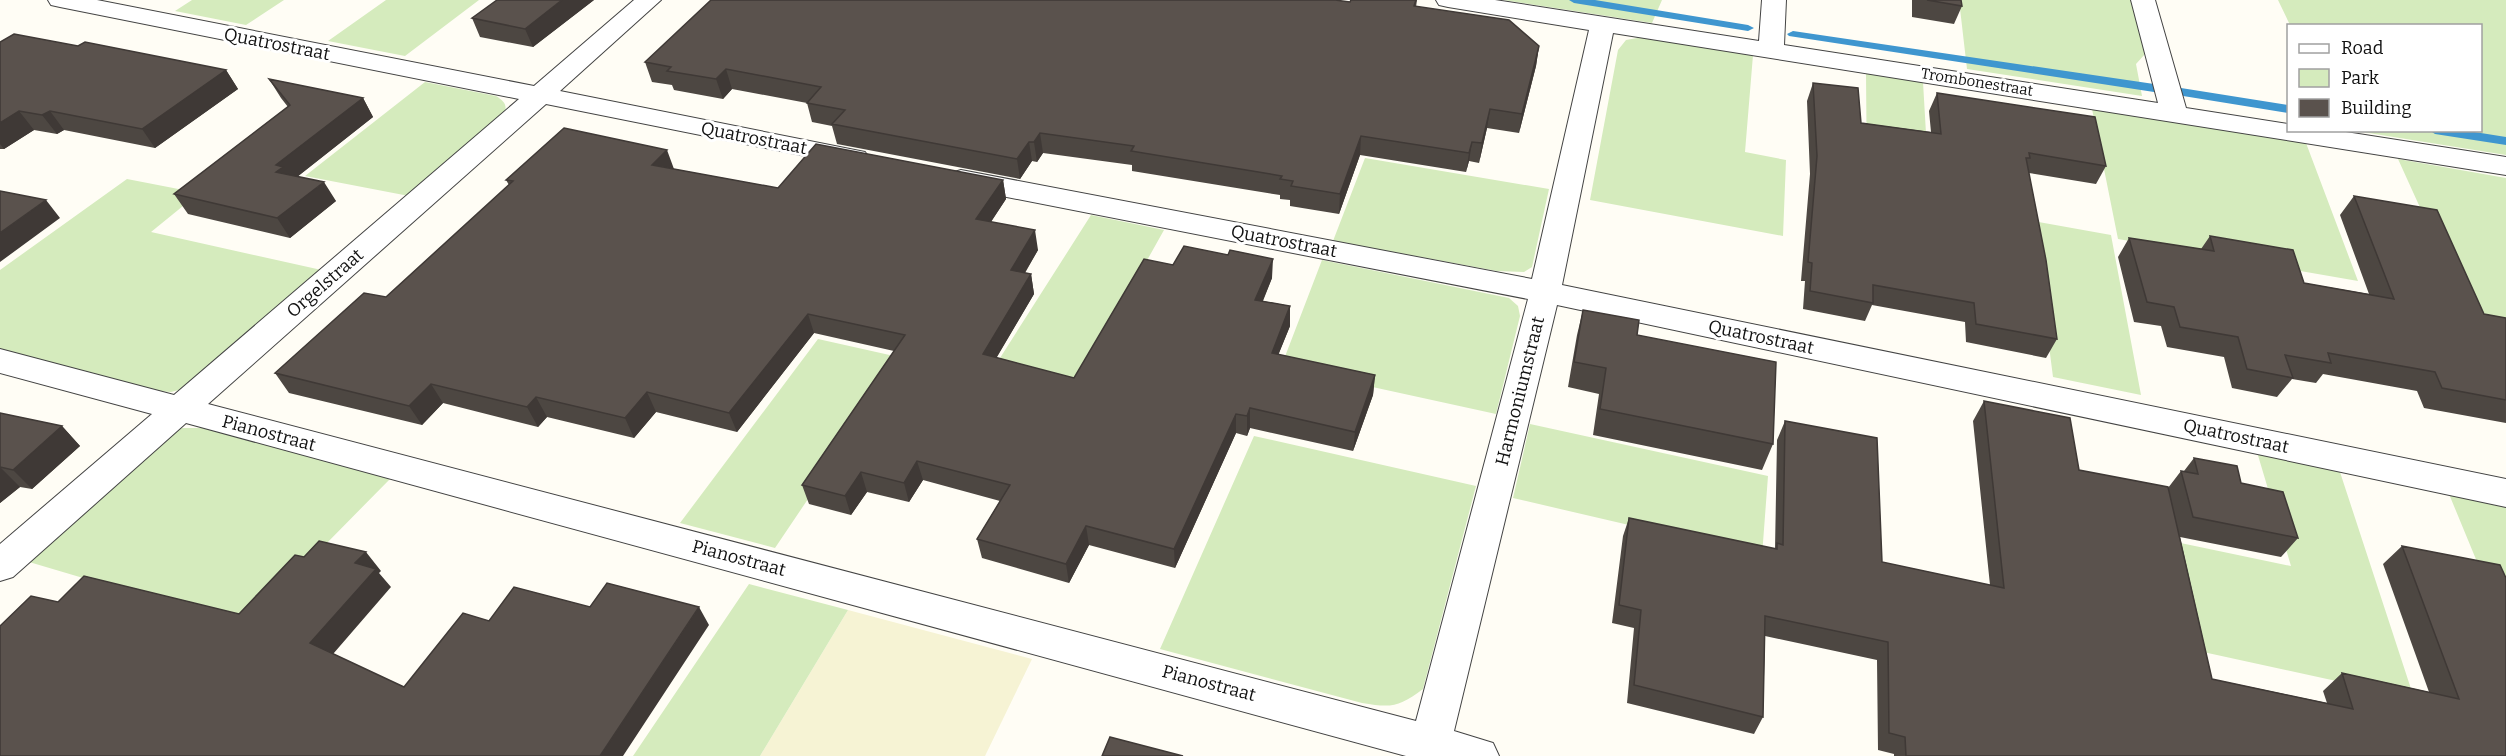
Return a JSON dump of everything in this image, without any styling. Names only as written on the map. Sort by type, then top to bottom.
[{"type":"street","name":"Quatrostraat","points":[[60,0],[538,97],[878,162]]},
{"type":"street","name":"Orgelstraat","points":[[0,566],[649,0]]},
{"type":"street","name":"Trombonestraat","points":[[1448,0],[2287,130]]},
{"type":"street","points":[[1771,51],[1774,0]]},
{"type":"street","points":[[2143,0],[2174,112]]},
{"type":"street","name":"Harmoniumstraat","points":[[1429,749],[1545,292],[1603,24]]},
{"type":"street","name":"Trombonestraat","points":[[2297,132],[2506,166]]},
{"type":"street","name":"Quatrostraat","points":[[936,174],[1545,292],[2506,493]]},
{"type":"street","name":"Pianostraat","points":[[0,361],[1429,749],[1478,756]]},
{"type":"shaded area","points":[[848,610],[1032,659],[985,756],[760,756]]},
{"type":"green space","points":[[192,0],[284,0],[246,25],[175,11]]},
{"type":"green space","points":[[386,0],[479,0],[405,56],[328,41]]},
{"type":"green space","points":[[1503,0],[1662,0],[1652,23]]},
{"type":"green space","points":[[1959,0],[2134,0],[2145,54],[2136,64],[2142,96],[1967,69]]},
{"type":"green space","points":[[2278,0],[2506,0],[2506,155],[2362,132],[2482,132],[2482,24],[2290,24]]},
{"type":"green space","points":[[1643,37],[1753,55],[1745,152],[1786,160],[1783,236],[1590,200],[1618,50],[1626,40]]},
{"type":"green space","points":[[1866,73],[1923,82],[1930,202],[1867,191]]},
{"type":"green space","points":[[425,82],[496,96],[505,104],[504,114],[409,196],[305,176]]},
{"type":"green space","points":[[2092,109],[2306,143],[2358,281],[2118,239]]},
{"type":"green space","points":[[1365,158],[1549,189],[1532,267],[1524,272],[1497,271],[1333,241]]},
{"type":"green space","points":[[2398,159],[2506,178],[2506,318],[2467,311]]},
{"type":"green space","points":[[127,179],[199,193],[151,232],[326,271],[187,388],[171,392],[158,391],[0,351],[0,270]]},
{"type":"green space","points":[[1091,215],[1164,230],[1075,389],[993,369]]},
{"type":"green space","points":[[2033,221],[2111,235],[2141,395],[2053,377]]},
{"type":"green space","points":[[1322,260],[1509,298],[1518,306],[1520,316],[1496,414],[1281,367]]},
{"type":"green space","points":[[818,339],[903,358],[775,548],[680,523]]},
{"type":"green space","points":[[1530,424],[1768,476],[1762,556],[1513,498]]},
{"type":"green space","points":[[182,428],[204,428],[390,479],[245,626],[19,559],[168,435]]},
{"type":"green space","points":[[1254,436],[1476,486],[1423,689],[1401,703],[1388,706],[1362,703],[1160,649]]},
{"type":"green space","points":[[2257,452],[2339,469],[2414,698],[2194,650],[2171,541],[2291,566]]},
{"type":"green space","points":[[2449,494],[2506,506],[2506,632]]},
{"type":"green space","points":[[749,584],[848,610],[760,756],[633,756]]},
{"type":"building","points":[[497,0],[562,0],[525,29],[472,18]]},
{"type":"building","points":[[711,0],[1335,0],[1350,2],[1351,0],[1416,0],[1414,6],[1509,20],[1539,46],[1522,114],[1490,109],[1482,143],[1472,142],[1469,153],[1361,136],[1340,194],[1291,186],[1293,181],[1280,179],[1282,176],[1131,151],[1134,146],[1040,133],[1034,142],[1029,142],[1017,159],[832,124],[845,110],[807,103],[821,87],[726,69],[716,79],[667,71],[671,67],[645,62]]},
{"type":"building","points":[[1927,0],[1961,0],[1962,6]]},
{"type":"building","points":[[14,34],[78,46],[85,42],[226,70],[142,129],[50,111],[42,115],[19,111],[0,123],[0,42]]},
{"type":"building","points":[[269,79],[363,98],[276,165],[283,167],[276,172],[324,182],[277,218],[174,194],[290,105]]},
{"type":"building","points":[[1813,83],[1858,88],[1861,123],[1941,134],[1937,93],[2095,117],[2106,166],[2029,153],[2030,158],[2026,158],[2046,260],[2057,339],[1976,324],[1974,303],[1873,285],[1873,303],[1810,291],[1812,263],[1808,262],[1817,156]]},
{"type":"building","points":[[564,128],[667,150],[652,165],[778,188],[816,144],[1003,180],[976,219],[1035,230],[1011,270],[1031,274],[983,354],[1074,378],[1144,259],[1173,265],[1184,246],[1228,255],[1230,250],[1273,259],[1255,300],[1290,306],[1272,353],[1375,375],[1355,432],[1250,408],[1247,416],[1236,414],[1174,549],[1086,526],[1066,564],[977,539],[1010,485],[917,461],[904,483],[861,472],[845,496],[802,485],[905,335],[808,314],[729,413],[647,392],[625,418],[536,397],[527,407],[431,384],[409,406],[275,373],[364,293],[386,297],[513,181],[506,180]]},
{"type":"building","points":[[0,191],[46,200],[0,233]]},
{"type":"building","points":[[2354,196],[2437,210],[2484,314],[2506,318],[2506,400],[2442,388],[2435,372],[2328,353],[2331,363],[2285,355],[2293,378],[2247,369],[2238,337],[2180,327],[2174,307],[2147,302],[2129,238],[2214,251],[2210,236],[2293,250],[2304,283],[2394,299]]},
{"type":"building","points":[[1583,310],[1639,320],[1637,335],[1776,362],[1773,444],[1600,409],[1606,368],[1574,362]]},
{"type":"building","points":[[1984,401],[2070,418],[2079,470],[2168,487],[2212,679],[2353,709],[2342,673],[2459,699],[2402,546],[2500,565],[2506,578],[2506,756],[1906,756],[1905,737],[1889,733],[1888,642],[1765,616],[1763,717],[1634,685],[1641,610],[1619,605],[1629,518],[1777,549],[1777,543],[1783,545],[1785,421],[1877,438],[1882,562],[2004,588]]},
{"type":"building","points":[[0,413],[62,426],[13,470],[0,467]]},
{"type":"building","points":[[2194,458],[2237,466],[2241,483],[2283,492],[2298,538],[2193,517],[2181,471],[2198,474]]},
{"type":"building","points":[[319,541],[366,552],[355,563],[376,569],[310,643],[404,687],[463,613],[489,621],[514,587],[590,607],[607,583],[699,607],[600,756],[0,756],[0,626],[31,596],[58,602],[84,576],[239,614],[295,555],[304,557]]},
{"type":"building","points":[[1110,737],[1183,756],[1102,756]]},
{"type":"waterway","points":[[1574,0],[1748,28]]},
{"type":"waterway","points":[[1793,34],[2154,88]]},
{"type":"waterway","points":[[2181,92],[2287,109]]},
{"type":"waterway","points":[[2448,132],[2506,141]]}]
